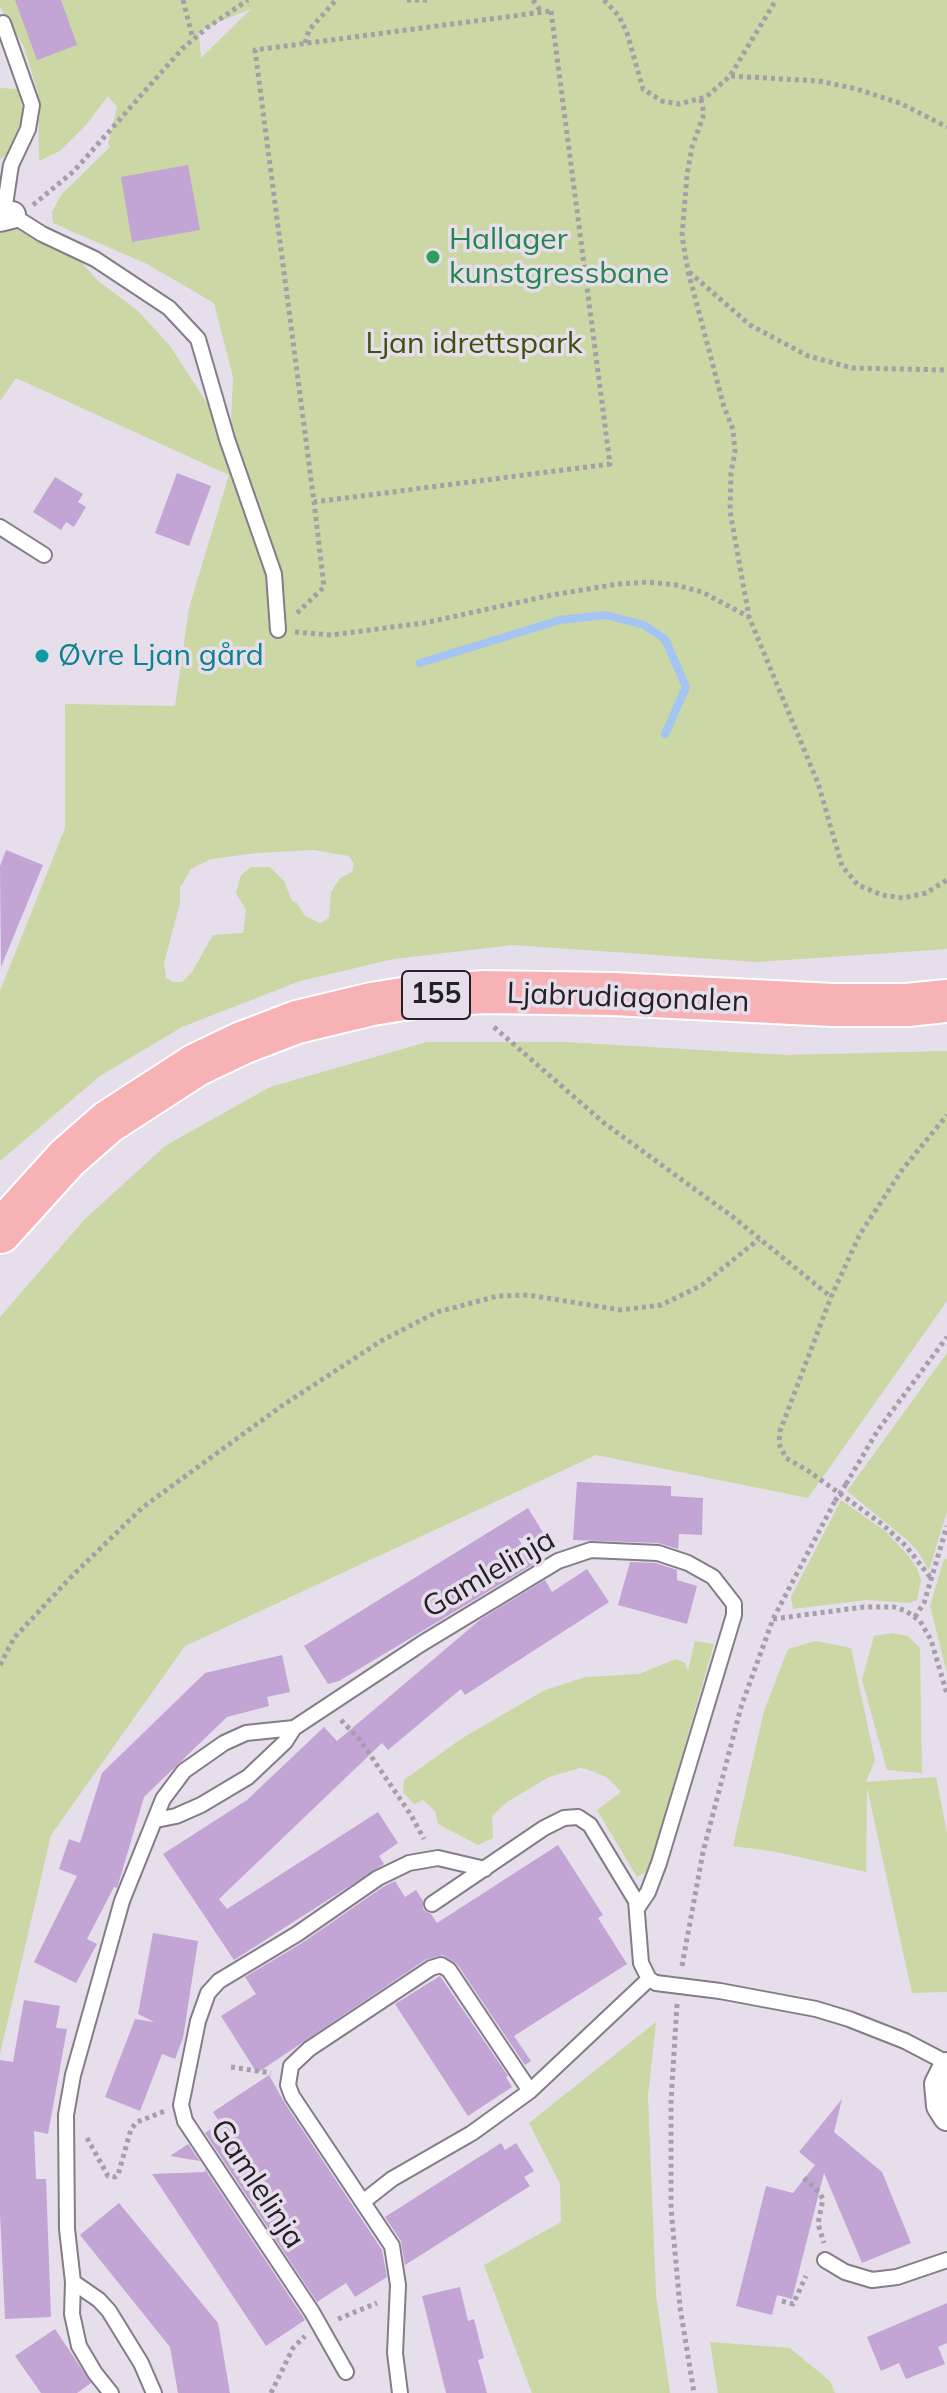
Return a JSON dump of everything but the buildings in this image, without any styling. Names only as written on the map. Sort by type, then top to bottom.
[{"type":"main road","name":"Ljabrudiagonalen","points":[[0,1232],[67,1158],[108,1122],[196,1065],[297,1022],[422,996],[485,992],[613,994],[833,1005],[907,1005],[947,1001]]},
{"type":"street","points":[[947,2064],[938,2084],[940,2106],[947,2117]]},
{"type":"lane","points":[[3,23],[32,105],[28,129],[11,165],[5,217],[95,259],[169,308],[198,339],[227,439],[274,574],[278,630]]},
{"type":"lane","points":[[0,527],[44,555]]},
{"type":"lane","name":"Gamlelinja","points":[[156,1820],[176,1816],[201,1805],[248,1777],[285,1742],[294,1728],[491,1599],[575,1554],[591,1550],[658,1553],[688,1563],[713,1577],[734,1604],[734,1615],[659,1863],[648,1892],[638,1907]]},
{"type":"lane","name":"Gamlelinja","points":[[111,2393],[79,2346],[72,2314],[66,2126],[73,2075],[122,1901],[172,1784],[184,1771],[224,1743],[246,1733],[294,1728]]},
{"type":"lane","name":"Gamlelinja","points":[[432,1904],[544,1828],[564,1818],[578,1817],[590,1825],[631,1891],[638,1907],[641,1963],[653,1981]]},
{"type":"lane","name":"Gamlelinja","points":[[346,2372],[320,2327],[185,2121],[181,2105],[198,2021],[208,1993],[219,1981],[297,1934],[378,1878],[409,1863],[438,1858],[485,1869]]},
{"type":"lane","points":[[400,2393],[395,2353],[398,2270],[392,2246],[292,2096],[288,2075],[291,2066],[309,2049],[431,1968],[441,1965],[449,1970],[530,2091]]},
{"type":"lane","points":[[364,2201],[416,2164],[472,2133],[530,2091],[653,1981],[816,2009],[905,2041],[947,2064]]},
{"type":"lane","points":[[825,2260],[858,2277],[872,2280],[897,2277],[947,2260]]},
{"type":"lane","points":[[73,2282],[109,2311],[141,2363],[154,2393]]},
{"type":"path","points":[[183,0],[193,39]]},
{"type":"path","points":[[5,217],[40,202],[74,171],[193,39],[248,0]]},
{"type":"path","points":[[305,43],[309,30],[336,0]]},
{"type":"path","points":[[407,0],[430,0]]},
{"type":"path","points":[[533,0],[542,13]]},
{"type":"path","points":[[604,0],[619,16],[627,33],[643,89],[649,95],[670,103],[686,103],[713,93],[730,76],[776,0]]},
{"type":"path","points":[[278,630],[324,587],[255,50],[551,11],[610,464],[314,502]]},
{"type":"path","points":[[730,76],[819,81],[857,89],[902,104],[947,127]]},
{"type":"path","points":[[701,99],[704,114],[692,147],[682,236],[688,271],[724,407],[733,429],[735,452],[730,511],[749,617],[818,783],[842,866],[858,885],[882,895],[903,898],[926,893],[947,880]]},
{"type":"path","points":[[688,271],[750,325],[808,356],[852,368],[947,370]]},
{"type":"path","points":[[278,630],[331,635],[424,623],[552,595],[648,582],[702,592],[749,617]]},
{"type":"path","points":[[492,1026],[604,1123],[831,1297]]},
{"type":"path","points":[[930,1577],[906,1546],[882,1524],[786,1458],[779,1444],[780,1431],[831,1297],[860,1234],[902,1170],[947,1115]]},
{"type":"path","points":[[0,1665],[14,1638],[143,1507],[283,1405],[381,1341],[437,1312],[498,1296],[528,1295],[621,1310],[661,1305],[702,1285],[759,1239]]},
{"type":"path","points":[[680,1976],[695,1890],[726,1758],[773,1619],[835,1501],[878,1430],[947,1337]]},
{"type":"path","points":[[915,1617],[924,1603],[947,1526]]},
{"type":"path","points":[[773,1619],[880,1606],[906,1611],[915,1617],[931,1640],[947,1694]]},
{"type":"path","points":[[347,1727],[360,1740],[411,1815]]},
{"type":"path","points":[[678,2000],[671,2101],[671,2208],[680,2307],[694,2393]]},
{"type":"path","points":[[231,2067],[288,2075]]},
{"type":"path","points":[[66,2126],[90,2140],[111,2178],[118,2175],[126,2140],[137,2122],[181,2105]]},
{"type":"path","points":[[804,2178],[823,2199],[818,2224],[824,2237],[825,2260]]},
{"type":"path","points":[[782,2301],[793,2304],[806,2276]]},
{"type":"path","points":[[271,2393],[296,2344],[320,2327],[387,2298],[398,2297]]},
{"type":"green space","name":"Ljan idrettspark","points":[[0,0],[947,0],[947,949],[757,962],[513,945],[394,959],[300,981],[182,1027],[100,1076],[0,1161],[0,991],[65,828],[65,704],[175,706],[189,608],[229,475],[16,378],[0,401],[0,234],[19,224],[38,222],[53,229],[97,280],[138,311],[170,346],[218,420],[229,470],[233,377],[214,303],[147,264],[53,223],[52,212],[61,195],[110,147],[108,144],[117,107],[108,96],[86,125],[60,151],[39,161],[38,93],[24,47],[0,7]],"holes":[[[250,10],[201,58],[199,33]],[[314,850],[349,856],[354,864],[352,872],[340,878],[331,892],[329,918],[320,923],[305,916],[297,903],[292,901],[284,881],[270,867],[251,867],[241,875],[236,893],[246,910],[243,933],[213,935],[192,972],[182,982],[166,978],[164,963],[180,903],[180,888],[191,869],[211,859]]]},
{"type":"green space","points":[[0,88],[18,89],[24,118],[9,153],[0,159]]},
{"type":"green space","points":[[427,1042],[565,1042],[786,1055],[947,1051],[947,1301],[808,1498],[596,1455],[185,1646],[51,1835],[0,2054],[0,1317],[84,1220],[165,1146],[270,1087]]},
{"type":"green space","points":[[947,1353],[947,1512],[929,1570],[906,1539],[847,1491]]},
{"type":"green space","points":[[841,1500],[885,1531],[907,1554],[921,1580],[917,1600],[909,1603],[867,1600],[793,1609],[791,1597]]},
{"type":"green space","points":[[944,1559],[947,1559],[947,1673],[930,1606]]},
{"type":"green space","points":[[892,1633],[908,1636],[920,1648],[922,1773],[887,1770],[862,1680],[874,1636]]},
{"type":"green space","points":[[695,1641],[714,1644],[649,1870],[637,1877],[597,1810],[621,1792],[608,1778],[587,1769],[580,1768],[549,1777],[507,1802],[492,1816],[493,1838],[478,1845],[438,1824],[435,1811],[423,1800],[414,1804],[403,1792],[404,1780],[461,1739],[545,1690],[586,1677],[639,1674],[676,1659],[685,1663],[688,1671]]},
{"type":"green space","points":[[816,1641],[851,1648],[875,1760],[866,1782],[936,1777],[947,1833],[947,1992],[912,1993],[867,1788],[866,1872],[777,1852],[733,1846],[764,1711],[788,1649]]},
{"type":"green space","points":[[656,2022],[648,2096],[656,2295],[670,2393],[532,2393],[484,2265],[561,2222],[560,2184],[529,2123]]},
{"type":"green space","points":[[710,2342],[790,2348],[830,2381],[835,2393],[718,2393]]},
{"type":"waterway","points":[[420,663],[560,620],[605,615],[644,625],[665,639],[686,687],[665,734]]},
{"type":"place","name":"Hallager kunstgressbane","points":[[433,257]]},
{"type":"place","name":"Øvre Ljan gård","points":[[42,656]]}]
